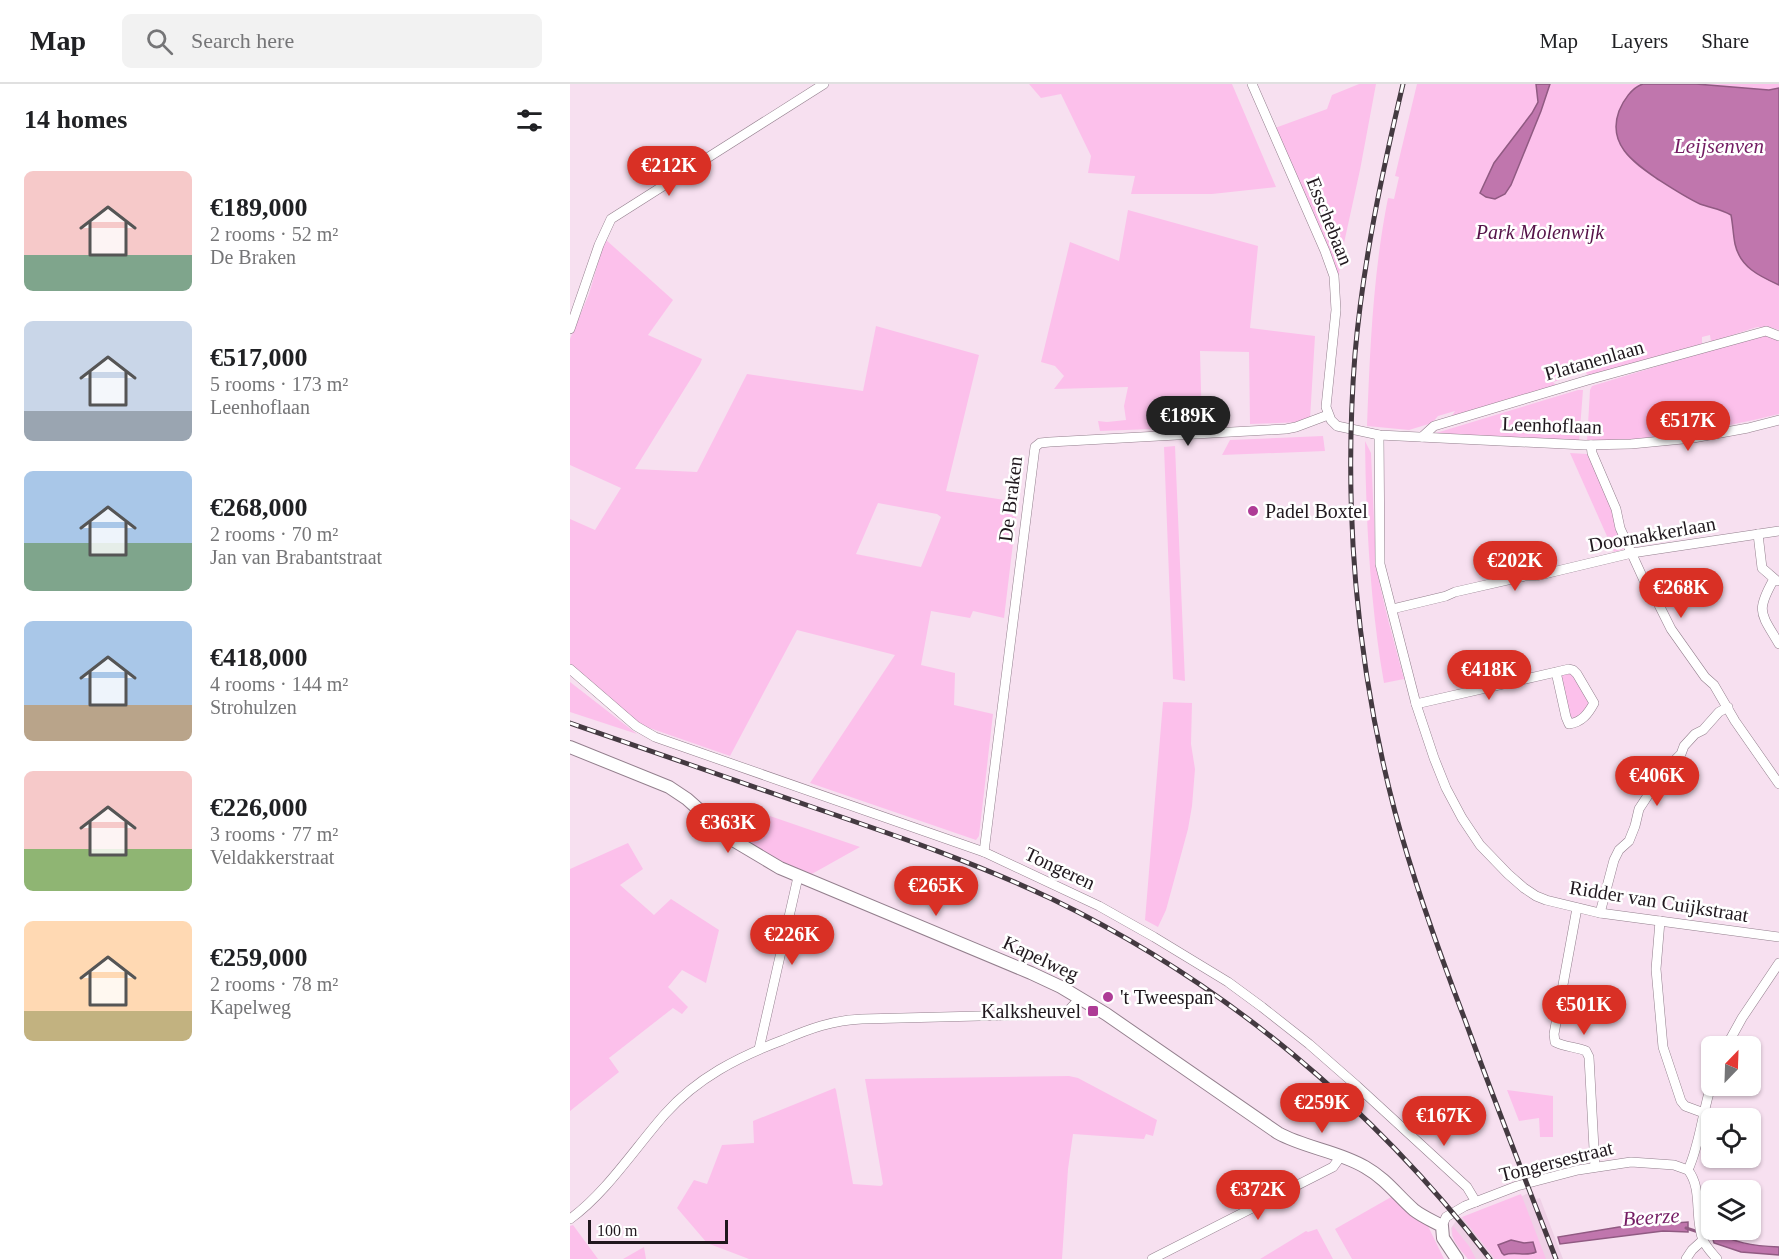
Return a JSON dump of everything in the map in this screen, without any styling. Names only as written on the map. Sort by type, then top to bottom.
[{"type":"main road","name":"Kapelweg","points":[[570,747],[669,787],[687,799],[721,831],[798,877],[1031,973],[1080,998],[1278,1133],[1293,1141],[1355,1161],[1378,1175],[1414,1209],[1443,1226]]},
{"type":"main road","points":[[1443,1226],[1443,1238],[1457,1259]]},
{"type":"street","points":[[570,329],[599,245],[611,219],[824,84]]},
{"type":"street","name":"Esschebaan","points":[[1252,84],[1334,276],[1336,310],[1326,397],[1328,415]]},
{"type":"street","name":"Platanenlaan","points":[[1422,437],[1434,426],[1588,380],[1766,331],[1779,336]]},
{"type":"street","name":"Leenhoflaan","points":[[1328,415],[1337,426],[1379,435],[1591,445],[1693,438],[1779,420]]},
{"type":"street","name":"De Braken","points":[[984,852],[1035,447],[1040,443],[1050,442],[1287,429],[1328,415]]},
{"type":"street","name":"Ridder van Cuijkstraat","points":[[1379,435],[1380,564],[1416,704],[1434,758],[1446,788],[1462,818],[1480,844],[1508,874],[1530,892],[1546,900],[1600,913],[1779,937]]},
{"type":"street","points":[[1591,445],[1592,453],[1616,509],[1620,528],[1647,587],[1654,595],[1671,629],[1705,677],[1714,685],[1735,721],[1779,784]]},
{"type":"street","name":"Doornakkerlaan","points":[[1392,609],[1455,592],[1525,576],[1536,576],[1632,553],[1779,531]]},
{"type":"street","points":[[1758,534],[1762,568],[1776,581],[1762,600],[1763,616],[1779,644]]},
{"type":"street","name":"Tongeren","points":[[570,669],[636,726],[655,737],[984,852],[1099,906],[1154,936],[1237,988],[1309,1044],[1467,1187],[1476,1202]]},
{"type":"street","points":[[1416,704],[1569,669],[1573,670],[1593,698],[1594,703],[1578,723],[1569,724],[1556,672]]},
{"type":"street","points":[[1600,913],[1614,860],[1619,850],[1629,841],[1639,809],[1664,771],[1681,754],[1684,746],[1719,712],[1728,707]]},
{"type":"street","points":[[759,1049],[798,877]]},
{"type":"street","points":[[1577,908],[1554,1034],[1555,1042],[1586,1051],[1589,1057],[1595,1167]]},
{"type":"street","points":[[1660,921],[1656,969],[1663,1047],[1682,1101],[1685,1106],[1701,1112]]},
{"type":"street","points":[[1732,1036],[1779,963]]},
{"type":"street","points":[[570,1219],[591,1201],[680,1098],[715,1071],[759,1049],[835,1022],[862,1019],[1062,1014],[1080,998]]},
{"type":"street","points":[[1701,1129],[1697,1151],[1688,1170],[1693,1175],[1696,1185],[1701,1232]]},
{"type":"street","points":[[1152,1259],[1333,1167],[1341,1156]]},
{"type":"street","name":"Tongersestraat","points":[[1443,1226],[1444,1220],[1449,1215],[1476,1202],[1531,1182],[1595,1167],[1642,1162],[1674,1165],[1688,1170]]},
{"type":"street","points":[[1686,1259],[1702,1240]]},
{"type":"street","points":[[1704,1240],[1717,1259]]},
{"type":"shaded area","points":[[1533,1191],[1536,1199],[1540,1198],[1563,1259],[1468,1259],[1452,1236],[1451,1228],[1456,1221],[1462,1217],[1466,1221]]},
{"type":"green space","points":[[1029,84],[1232,84],[1276,187],[1212,194],[1131,194],[1135,176],[1088,173],[1091,156],[1061,94],[1041,98]]},
{"type":"green space","points":[[1359,84],[1376,84],[1338,280],[1275,128],[1327,109],[1332,95]]},
{"type":"green space","name":"Park Molenwijk","points":[[1417,84],[1779,84],[1779,330],[1757,327],[1711,342],[1710,335],[1702,337],[1702,344],[1588,377],[1586,372],[1553,382],[1558,387],[1451,417],[1455,411],[1438,416],[1432,423],[1409,430],[1367,426],[1373,311],[1383,226],[1388,198],[1394,199],[1399,177],[1395,176]]},
{"type":"green space","points":[[1128,210],[1258,246],[1250,328],[1315,336],[1310,419],[1305,422],[1250,424],[1249,352],[1200,351],[1202,427],[1100,431],[1098,421],[1126,420],[1124,406],[1128,387],[1054,389],[1064,376],[1055,366],[1041,362],[1070,242],[1119,261]]},
{"type":"green space","points":[[605,239],[673,300],[648,335],[702,359],[635,469],[697,472],[747,374],[863,391],[876,326],[979,355],[946,491],[1018,502],[1004,618],[973,611],[970,618],[931,611],[921,665],[955,673],[954,705],[993,714],[979,836],[976,840],[810,783],[895,655],[797,630],[730,756],[641,725],[570,666],[570,519],[595,530],[621,488],[570,465],[570,339],[589,294]],"holes":[[[878,503],[937,514],[941,517],[921,567],[856,554]]]},
{"type":"green space","points":[[1765,335],[1779,339],[1779,414],[1684,433],[1587,442],[1592,386]]},
{"type":"green space","points":[[1583,390],[1579,442],[1436,433]]},
{"type":"green space","points":[[1323,436],[1325,451],[1222,455],[1230,440]]},
{"type":"green space","points":[[1365,441],[1371,453],[1376,565],[1404,679],[1384,683],[1375,623],[1370,563]]},
{"type":"green space","points":[[1175,446],[1185,681],[1173,679],[1164,447]]},
{"type":"green space","points":[[1570,453],[1587,454],[1621,525],[1625,549],[1614,552]]},
{"type":"green space","points":[[1564,673],[1571,673],[1590,704],[1575,719],[1569,716],[1561,677]]},
{"type":"green space","points":[[570,682],[637,734],[570,712]]},
{"type":"green space","points":[[1163,702],[1192,703],[1191,744],[1195,769],[1188,829],[1166,910],[1158,927],[1145,920]]},
{"type":"green space","points":[[741,806],[860,847],[810,875],[757,851],[720,824]]},
{"type":"green space","points":[[628,843],[643,869],[620,885],[654,915],[671,899],[719,930],[706,983],[682,970],[668,987],[688,1007],[682,1014],[673,1008],[609,1058],[619,1072],[570,1111],[570,869]]},
{"type":"green space","points":[[1069,1076],[1078,1078],[1157,1120],[1153,1136],[1146,1134],[1144,1139],[1073,1134],[1068,1169],[1062,1259],[749,1259],[707,1243],[677,1208],[694,1180],[707,1184],[722,1145],[754,1143],[753,1121],[835,1088],[853,1184],[881,1186],[883,1184],[865,1079]]},
{"type":"green space","points":[[1507,1090],[1553,1096],[1553,1137],[1540,1137],[1539,1118],[1519,1121]]},
{"type":"green space","points":[[1521,1194],[1546,1259],[1495,1259],[1462,1217]]},
{"type":"green space","points":[[1393,1196],[1410,1214],[1428,1226],[1444,1259],[1352,1259],[1335,1229]]},
{"type":"green space","points":[[573,1225],[598,1259],[570,1259],[570,1226]]},
{"type":"green space","points":[[1453,1226],[1476,1259],[1468,1259],[1459,1248],[1454,1240]]},
{"type":"green space","points":[[1317,1229],[1333,1259],[1260,1259],[1306,1231]]},
{"type":"green space","points":[[644,1247],[646,1259],[623,1259]]},
{"type":"water","points":[[1536,84],[1550,84],[1511,185],[1505,194],[1495,199],[1486,197],[1480,193],[1494,163],[1538,102]]},
{"type":"water","name":"Leijsenven","points":[[1643,84],[1696,84],[1769,90],[1779,88],[1779,285],[1751,270],[1741,259],[1735,244],[1731,215],[1700,204],[1678,192],[1656,178],[1624,151],[1616,133],[1619,111],[1628,95]]},
{"type":"water","points":[[1688,1222],[1688,1232],[1663,1231],[1560,1244],[1558,1237],[1619,1227]]},
{"type":"water","points":[[1511,1240],[1524,1243],[1533,1242],[1536,1252],[1504,1255],[1498,1245]]},
{"type":"water","points":[[1713,1240],[1733,1240],[1760,1246],[1779,1247],[1779,1255],[1741,1252],[1714,1243]]},
{"type":"waterway","name":"Beerze","points":[[1686,1228],[1701,1233]]},
{"type":"railway","points":[[1403,84],[1374,218],[1355,354],[1351,469],[1352,527],[1362,642],[1382,756],[1410,865],[1498,1110],[1556,1259]]},
{"type":"railway","points":[[570,723],[877,829],[965,862],[1052,899],[1116,932],[1177,969],[1236,1010],[1346,1100],[1397,1150],[1445,1203],[1490,1259]]},
{"type":"place","name":"Padel Boxtel","points":[[1253,511]]},
{"type":"place","name":"'t Tweespan","points":[[1108,997]]},
{"type":"place","name":"Kalksheuvel","points":[[1093,1011]]}]
